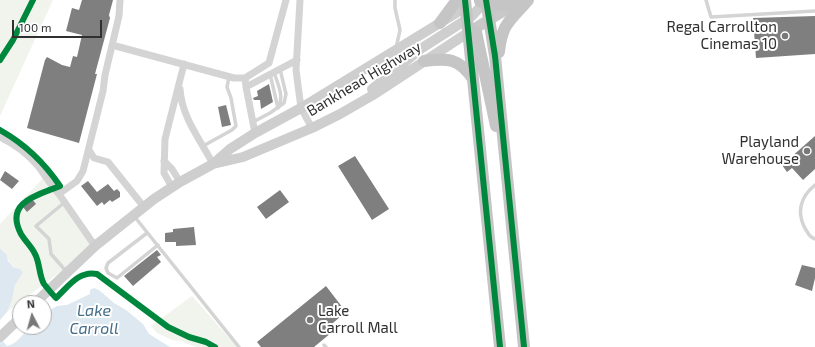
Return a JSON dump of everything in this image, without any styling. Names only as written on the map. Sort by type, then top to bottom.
[{"type":"highway","points":[[522,1],[502,6],[487,4],[496,65],[524,347]]},
{"type":"highway","points":[[496,65],[504,28],[522,1]]},
{"type":"highway","points":[[468,16],[504,159],[508,189]]},
{"type":"highway","points":[[440,23],[468,16]]},
{"type":"highway","points":[[468,16],[500,347]]},
{"type":"highway","points":[[424,61],[443,59],[452,60],[465,68],[474,80]]},
{"type":"main road","name":"Bankhead Highway","points":[[468,16],[487,4]]},
{"type":"main road","name":"Bankhead Highway","points":[[213,164],[243,157],[312,128],[348,110],[424,61],[468,16],[487,4]]},
{"type":"main road","points":[[348,110],[422,48],[468,16]]},
{"type":"main road","name":"Bankhead Highway","points":[[43,295],[95,246],[133,215],[176,185],[213,164],[230,148],[301,108],[440,23]]},
{"type":"main road","points":[[0,337],[12,326]]},
{"type":"street","points":[[59,194],[77,181],[83,171],[103,91],[119,16],[120,0]]},
{"type":"street","points":[[112,45],[228,76],[245,78],[269,63],[286,0]]},
{"type":"street","points":[[300,0],[296,70],[301,108],[312,128]]},
{"type":"street","points":[[246,87],[297,60]]},
{"type":"street","points":[[176,185],[164,173],[164,161],[166,135],[184,64]]},
{"type":"street","points":[[245,78],[255,133]]},
{"type":"street","points":[[179,83],[181,103],[184,112],[213,164]]},
{"type":"street","points":[[0,137],[15,144],[38,166],[95,246]]},
{"type":"street","points":[[89,150],[94,158],[108,162],[144,207]]},
{"type":"lane","points":[[396,0],[395,8],[400,30],[396,50]]},
{"type":"lane","points":[[706,0],[711,17],[815,11]]},
{"type":"lane","points":[[713,44],[731,45]]},
{"type":"lane","points":[[275,72],[278,108]]},
{"type":"lane","points":[[253,122],[278,108],[282,101],[275,72]]},
{"type":"lane","points":[[203,146],[232,130],[236,126],[231,98],[227,87],[228,76]]},
{"type":"lane","points":[[815,184],[802,200],[800,210],[802,223],[811,237],[815,239]]},
{"type":"lane","points":[[65,202],[36,226],[49,239],[51,254],[67,272]]},
{"type":"lane","points":[[133,215],[239,347]]},
{"type":"lane","points":[[147,232],[108,263],[106,268],[108,273],[117,278],[158,245]]},
{"type":"shaded area","points":[[0,0],[53,0],[0,116]]},
{"type":"shaded area","points":[[45,176],[95,246],[30,295],[13,295],[15,285],[20,276],[18,268],[11,264],[6,254],[0,248],[0,224]]},
{"type":"shaded area","points":[[192,296],[237,347],[196,347],[181,341],[172,340],[157,333],[151,326]]},
{"type":"shaded area","points":[[12,300],[12,308],[7,312]]},
{"type":"water","points":[[0,248],[7,255],[8,261],[13,267],[20,269],[23,272],[15,285],[12,300],[7,312],[0,320]]},
{"type":"water","name":"Lake Carroll","points":[[94,288],[99,290],[143,324],[149,334],[170,347],[0,347],[0,338],[7,346],[14,343],[22,335],[52,335],[52,309],[57,306],[67,305],[90,294],[90,290]]},
{"type":"building","points":[[82,0],[113,0],[109,15],[110,18],[95,74],[97,74],[79,143],[27,128],[47,57],[62,65],[70,67],[73,56],[77,57],[82,35],[66,31],[72,8],[79,10]]},
{"type":"building","name":"Regal Carrollton Cinemas 10","points":[[815,16],[815,54],[756,58],[753,18]]},
{"type":"building","points":[[269,84],[273,102],[261,109],[260,100],[254,100],[253,98],[258,96],[257,91]]},
{"type":"building","points":[[226,105],[231,125],[222,127],[218,107]]},
{"type":"building","name":"Playland Warehouse","points":[[815,136],[815,169],[803,180],[792,168],[787,172],[782,165]]},
{"type":"building","points":[[355,156],[389,209],[372,220],[338,166]]},
{"type":"building","points":[[5,171],[19,181],[12,189],[0,180]]},
{"type":"building","points":[[88,181],[97,192],[108,184],[114,191],[117,189],[120,192],[120,197],[112,202],[110,200],[104,205],[102,202],[97,206],[81,186]]},
{"type":"building","points":[[280,190],[289,202],[266,219],[257,207]]},
{"type":"building","points":[[32,199],[36,204],[27,212],[23,207]]},
{"type":"building","points":[[194,227],[196,245],[176,246],[176,242],[165,242],[165,233],[173,232],[173,229]]},
{"type":"building","points":[[157,250],[161,255],[157,257],[161,262],[133,286],[124,276]]},
{"type":"building","points":[[802,265],[815,268],[815,278],[812,291],[795,285]]},
{"type":"building","name":"Lake Carroll Mall","points":[[326,286],[346,312],[327,328],[331,333],[314,347],[261,347],[257,342]]},
{"type":"cycle path","points":[[0,60],[13,40],[33,0]]},
{"type":"cycle path","points":[[465,0],[500,347]]},
{"type":"cycle path","points":[[486,0],[495,56],[524,347]]},
{"type":"cycle path","points":[[0,130],[18,141],[41,161],[60,186],[26,201],[20,207],[17,214],[17,223],[21,234],[35,254],[42,281],[56,298],[79,277],[91,273],[97,274],[168,327],[215,347]]},
{"type":"place","name":"Regal Carrollton Cinemas 10","points":[[785,36]]},
{"type":"place","name":"Playland Warehouse","points":[[807,151]]},
{"type":"place","name":"Lake Carroll Mall","points":[[310,320]]}]
